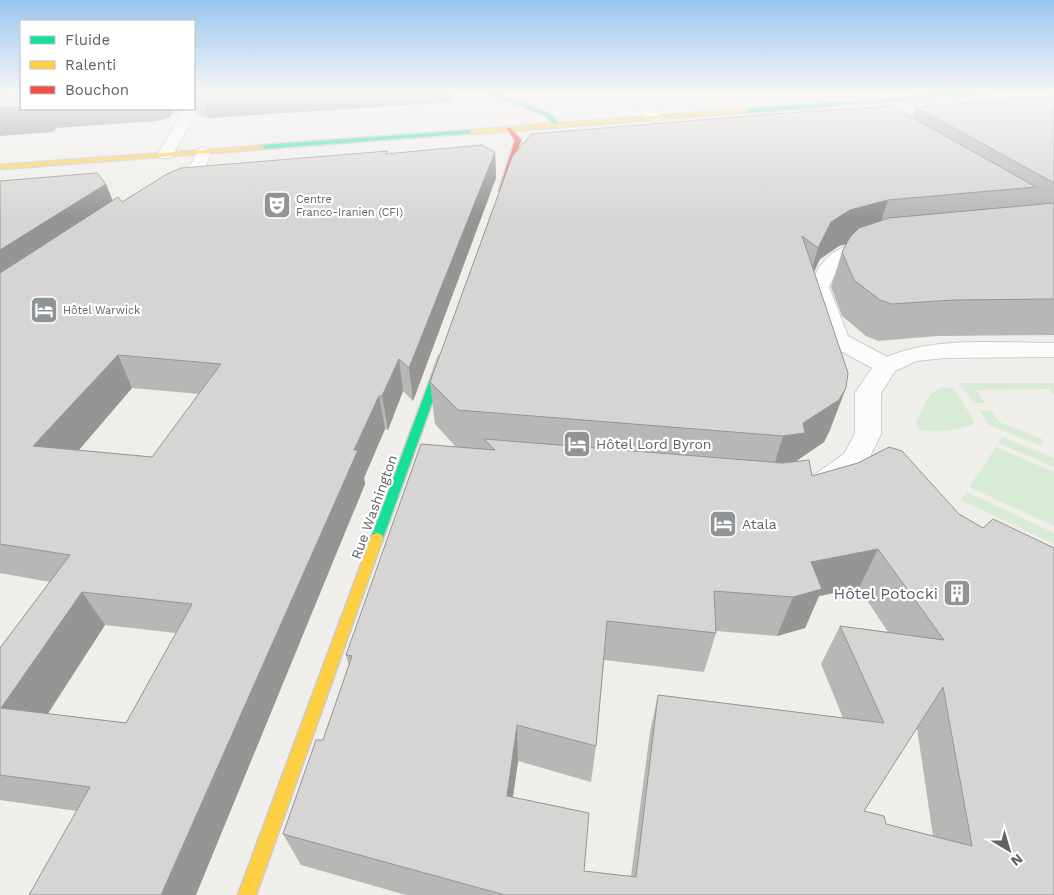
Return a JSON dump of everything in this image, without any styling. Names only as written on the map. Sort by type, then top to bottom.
[{"type":"main road","points":[[0,167],[433,135]]},
{"type":"main road","points":[[499,199],[518,140],[514,135]]},
{"type":"main road","name":"Rue Washington","points":[[247,895],[447,348]]},
{"type":"street","points":[[166,154],[177,135]]},
{"type":"street","points":[[155,196],[198,165],[203,152]]},
{"type":"street","points":[[886,366],[838,340],[819,287],[828,265],[846,252],[896,242]]},
{"type":"street","points":[[788,488],[822,482],[855,460],[868,434],[868,393],[886,366],[911,355],[945,351],[1054,350]]},
{"type":"street","points":[[407,460],[434,462]]},
{"type":"green space","points":[[959,383],[1054,383],[1054,395],[1049,389],[976,390],[985,403],[974,403]]},
{"type":"green space","points":[[944,387],[954,389],[974,421],[973,424],[962,428],[946,430],[931,431],[919,429],[916,424],[926,401],[934,392]]},
{"type":"green space","points":[[979,410],[990,410],[999,422],[1044,440],[1041,446],[989,425]]},
{"type":"green space","points":[[1002,437],[1054,458],[1054,467],[998,443]]},
{"type":"green space","points":[[996,447],[1054,472],[1054,526],[969,487]]},
{"type":"green space","points":[[967,492],[1054,533],[1054,544],[961,500]]},
{"type":"building","points":[[530,135],[943,135],[1036,187],[888,200],[850,210],[831,222],[818,248],[802,236],[848,373],[846,388],[839,400],[803,423],[805,433],[783,436],[458,410],[430,382],[512,157]]},
{"type":"building","points":[[966,135],[1054,135],[1054,183]]},
{"type":"building","points":[[482,145],[495,152],[409,368],[399,359],[382,396],[379,396],[354,450],[358,450],[161,895],[29,895],[90,787],[0,775],[0,648],[70,555],[0,544],[0,273],[118,197],[122,202],[167,174],[181,168],[388,151],[385,154]],"holes":[[[118,355],[221,364],[152,457],[33,446]],[[82,592],[192,604],[126,723],[1,708]]]},
{"type":"building","points":[[97,173],[106,184],[0,250],[0,181]]},
{"type":"building","points":[[1054,203],[1054,299],[953,300],[892,304],[880,300],[854,280],[842,252],[850,237],[859,228],[889,218]]},
{"type":"building","points":[[484,439],[783,463],[809,460],[812,476],[858,463],[889,447],[902,451],[959,514],[983,528],[993,519],[1054,548],[1054,895],[505,895],[283,834],[316,740],[323,740],[352,656],[346,655],[421,444],[495,450]],"holes":[[[878,549],[944,640],[840,626],[884,723],[658,695],[636,877],[584,871],[589,813],[507,796],[517,725],[596,746],[607,621],[716,633],[714,591],[793,597],[822,589],[811,562]],[[943,687],[972,846],[886,824],[884,816],[864,811]]]},
{"type":"traffic: fast","points":[[262,147],[433,135]]},
{"type":"traffic: fast","points":[[377,538],[444,356]]},
{"type":"traffic: slow","points":[[0,167],[262,147]]},
{"type":"traffic: slow","points":[[247,895],[377,538]]},
{"type":"traffic: jam","points":[[502,191],[518,140],[514,135]]},
{"type":"place","name":"Centre Franco-Iranien (CFI)","points":[[277,205]]},
{"type":"place","name":"Hôtel Warwick","points":[[44,310]]},
{"type":"place","name":"Hôtel Lord Byron","points":[[577,444]]},
{"type":"place","name":"Atala","points":[[723,524]]},
{"type":"place","name":"Hôtel Potocki","points":[[957,593]]}]
